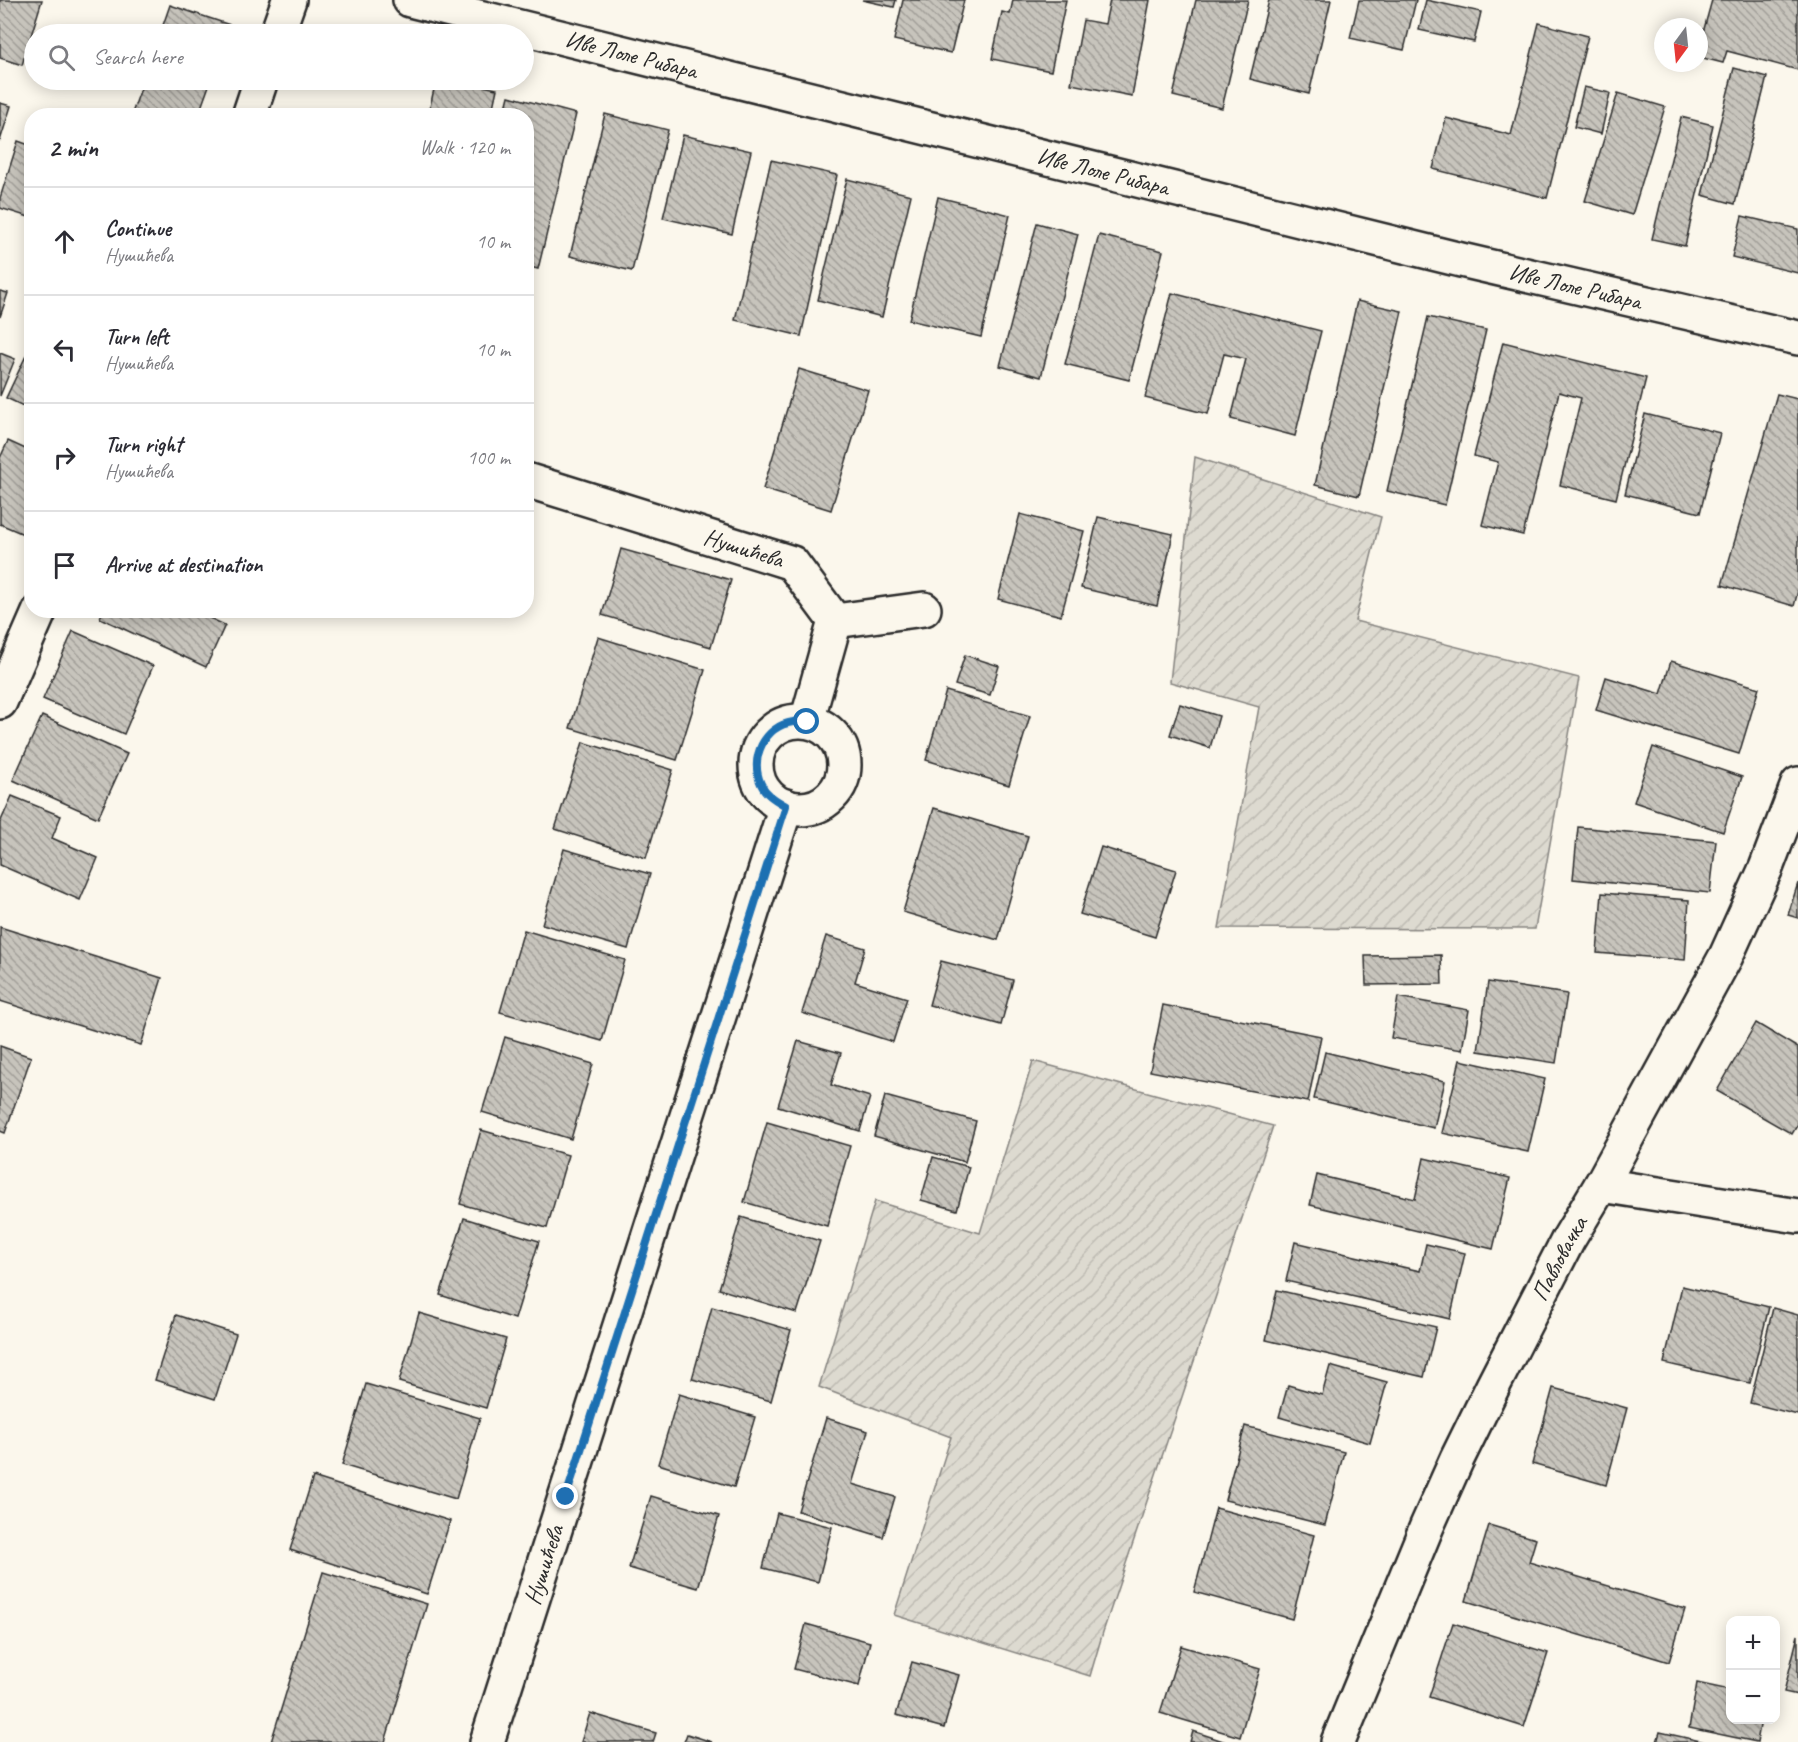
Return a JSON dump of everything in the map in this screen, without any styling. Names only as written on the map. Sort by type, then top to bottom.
[{"type":"street","points":[[281,24],[290,0]]},
{"type":"street","name":"Иве Лоле Рибара","points":[[410,0],[507,24]]},
{"type":"street","name":"Иве Лоле Рибара","points":[[534,31],[1461,260],[1798,339]]},
{"type":"street","points":[[252,108],[258,90]]},
{"type":"street","name":"Нушићева","points":[[534,482],[792,563],[835,621]]},
{"type":"street","points":[[807,722],[835,621],[924,609]]},
{"type":"street","points":[[0,702],[37,618]]},
{"type":"street","points":[[791,722],[807,722],[823,726],[835,737],[843,752],[844,767],[840,783],[831,796],[817,805],[801,808],[786,806],[772,798],[761,785],[756,769],[758,753],[764,739],[776,728],[791,722]]},
{"type":"street","name":"Павловачка","points":[[1338,1742],[1423,1536],[1492,1386],[1563,1250],[1726,956],[1766,868],[1798,784]]},
{"type":"street","name":"Нушићева","points":[[487,1742],[786,806]]},
{"type":"street","points":[[1601,1185],[1798,1216]]},
{"type":"shaded area","points":[[1195,457],[1381,517],[1355,621],[1579,678],[1535,929],[1219,928],[1259,707],[1170,682]]},
{"type":"shaded area","points":[[1033,1061],[1273,1126],[1090,1676],[894,1615],[951,1437],[819,1387],[875,1201],[980,1233]]},
{"type":"building","points":[[0,0],[42,0],[35,24],[24,24],[22,65],[0,58]]},
{"type":"building","points":[[862,0],[896,0],[894,7]]},
{"type":"building","points":[[903,0],[964,0],[951,53],[894,40]]},
{"type":"building","points":[[1013,0],[1066,0],[1051,71],[992,59],[1002,12],[1010,14]]},
{"type":"building","points":[[1110,0],[1150,0],[1132,96],[1071,84],[1083,20],[1105,24]]},
{"type":"building","points":[[1196,0],[1248,0],[1222,108],[1173,96]]},
{"type":"building","points":[[1269,0],[1331,0],[1309,94],[1250,79]]},
{"type":"building","points":[[1359,0],[1416,0],[1404,50],[1350,38]]},
{"type":"building","points":[[1426,0],[1481,12],[1474,42],[1419,30]]},
{"type":"building","points":[[1712,0],[1798,0],[1798,70],[1727,51],[1723,63],[1708,59],[1707,18]]},
{"type":"building","points":[[170,5],[227,24],[163,24]]},
{"type":"building","points":[[1539,23],[1588,36],[1547,198],[1433,169],[1446,118],[1511,135]]},
{"type":"building","points":[[1734,68],[1767,77],[1735,204],[1702,195]]},
{"type":"building","points":[[1584,87],[1610,93],[1601,134],[1574,127]]},
{"type":"building","points":[[140,90],[207,90],[201,108],[134,108]]},
{"type":"building","points":[[434,90],[497,90],[493,108],[430,108]]},
{"type":"building","points":[[1618,93],[1665,107],[1632,215],[1585,201]]},
{"type":"building","points":[[509,96],[576,114],[538,269],[534,268],[534,108],[506,108]]},
{"type":"building","points":[[0,103],[11,106],[0,141]]},
{"type":"building","points":[[605,114],[668,130],[632,271],[570,256]]},
{"type":"building","points":[[1681,117],[1713,125],[1685,246],[1652,239]]},
{"type":"building","points":[[683,135],[751,151],[732,234],[663,218]]},
{"type":"building","points":[[18,141],[24,143],[24,216],[0,208],[0,198]]},
{"type":"building","points":[[771,160],[837,175],[801,336],[735,320]]},
{"type":"building","points":[[847,179],[911,195],[882,317],[818,300]]},
{"type":"building","points":[[938,197],[1010,215],[981,337],[909,320]]},
{"type":"building","points":[[1742,216],[1798,229],[1798,273],[1732,257]]},
{"type":"building","points":[[1037,223],[1078,234],[1041,377],[1000,366]]},
{"type":"building","points":[[1099,235],[1163,251],[1129,380],[1065,364]]},
{"type":"building","points":[[0,291],[8,293],[0,317]]},
{"type":"building","points":[[1172,293],[1321,331],[1295,436],[1231,419],[1246,359],[1224,354],[1208,414],[1145,398]]},
{"type":"building","points":[[1357,301],[1402,311],[1359,496],[1315,485]]},
{"type":"building","points":[[1428,317],[1486,330],[1445,505],[1387,491]]},
{"type":"building","points":[[1503,342],[1646,378],[1616,499],[1560,485],[1581,398],[1559,392],[1523,535],[1482,525],[1498,462],[1474,456]]},
{"type":"building","points":[[0,353],[15,359],[0,396]]},
{"type":"building","points":[[24,360],[24,406],[6,398]]},
{"type":"building","points":[[799,369],[868,390],[831,510],[763,489]]},
{"type":"building","points":[[1777,394],[1798,399],[1798,591],[1794,606],[1722,585]]},
{"type":"building","points":[[1645,414],[1720,433],[1700,513],[1625,494]]},
{"type":"building","points":[[8,441],[24,448],[24,534],[0,524],[0,458]]},
{"type":"building","points":[[1020,514],[1084,531],[1061,616],[998,599]]},
{"type":"building","points":[[1098,517],[1173,534],[1157,606],[1081,588]]},
{"type":"building","points":[[621,549],[731,580],[711,647],[602,615]]},
{"type":"building","points":[[100,618],[210,618],[225,625],[206,667]]},
{"type":"building","points":[[73,631],[153,666],[124,734],[43,699]]},
{"type":"building","points":[[598,637],[705,670],[677,760],[570,728]]},
{"type":"building","points":[[965,655],[999,666],[990,695],[955,685]]},
{"type":"building","points":[[1671,661],[1759,688],[1739,754],[1596,710],[1606,677],[1661,694]]},
{"type":"building","points":[[946,691],[1030,716],[1009,785],[926,760]]},
{"type":"building","points":[[1180,704],[1219,716],[1210,748],[1170,735]]},
{"type":"building","points":[[42,716],[127,754],[98,818],[13,780]]},
{"type":"building","points":[[583,742],[673,770],[646,858],[555,829]]},
{"type":"building","points":[[1653,747],[1742,777],[1723,832],[1634,802]]},
{"type":"building","points":[[12,796],[61,816],[52,838],[98,858],[80,900],[0,865],[0,823]]},
{"type":"building","points":[[934,808],[1028,836],[998,940],[903,912]]},
{"type":"building","points":[[1578,827],[1716,841],[1710,893],[1573,879]]},
{"type":"building","points":[[1101,847],[1176,870],[1155,937],[1080,914]]},
{"type":"building","points":[[564,849],[650,874],[628,949],[542,924]]},
{"type":"building","points":[[1798,883],[1798,918],[1788,915]]},
{"type":"building","points":[[1602,893],[1689,900],[1685,960],[1597,953]]},
{"type":"building","points":[[0,927],[162,978],[141,1045],[0,1001]]},
{"type":"building","points":[[524,930],[625,960],[602,1041],[500,1012]]},
{"type":"building","points":[[826,936],[865,948],[855,982],[907,998],[893,1042],[802,1013]]},
{"type":"building","points":[[1441,955],[1442,984],[1366,985],[1365,956]]},
{"type":"building","points":[[941,961],[1013,980],[1001,1025],[929,1005]]},
{"type":"building","points":[[1488,982],[1567,994],[1556,1063],[1478,1051]]},
{"type":"building","points":[[1398,997],[1469,1010],[1462,1050],[1391,1038]]},
{"type":"building","points":[[1163,1005],[1321,1036],[1308,1102],[1150,1071]]},
{"type":"building","points":[[1756,1023],[1798,1048],[1798,1124],[1792,1134],[1717,1091]]},
{"type":"building","points":[[505,1037],[593,1064],[571,1139],[482,1112]]},
{"type":"building","points":[[798,1041],[841,1053],[831,1085],[870,1097],[860,1131],[778,1106]]},
{"type":"building","points":[[0,1046],[31,1057],[5,1133],[0,1131]]},
{"type":"building","points":[[1325,1052],[1445,1081],[1434,1128],[1314,1099]]},
{"type":"building","points":[[1460,1060],[1545,1079],[1528,1152],[1442,1133]]},
{"type":"building","points":[[885,1096],[976,1121],[965,1162],[874,1136]]},
{"type":"building","points":[[767,1122],[850,1146],[827,1226],[744,1202]]},
{"type":"building","points":[[481,1130],[568,1155],[547,1228],[460,1204]]},
{"type":"building","points":[[933,1157],[969,1167],[957,1210],[921,1200]]},
{"type":"building","points":[[1424,1158],[1510,1178],[1493,1249],[1310,1205],[1317,1175],[1415,1199]]},
{"type":"building","points":[[741,1217],[820,1241],[797,1313],[719,1289]]},
{"type":"building","points":[[464,1218],[539,1241],[515,1319],[440,1295]]},
{"type":"building","points":[[1295,1242],[1420,1271],[1426,1244],[1465,1253],[1450,1319],[1286,1281]]},
{"type":"building","points":[[1682,1286],[1769,1307],[1750,1383],[1664,1363]]},
{"type":"building","points":[[1277,1290],[1436,1327],[1424,1377],[1266,1340]]},
{"type":"building","points":[[712,1307],[791,1330],[771,1401],[692,1379]]},
{"type":"building","points":[[1773,1308],[1798,1315],[1798,1415],[1750,1403]]},
{"type":"building","points":[[419,1313],[506,1339],[486,1408],[399,1382]]},
{"type":"building","points":[[176,1315],[236,1334],[215,1399],[155,1380]]},
{"type":"building","points":[[1330,1366],[1387,1382],[1370,1443],[1279,1417],[1288,1385],[1322,1395]]},
{"type":"building","points":[[366,1384],[480,1418],[456,1499],[342,1465]]},
{"type":"building","points":[[1553,1388],[1627,1408],[1606,1485],[1532,1464]]},
{"type":"building","points":[[679,1394],[755,1417],[734,1487],[658,1464]]},
{"type":"building","points":[[826,1418],[868,1431],[852,1484],[895,1497],[883,1537],[798,1511]]},
{"type":"building","points":[[1245,1426],[1344,1452],[1325,1525],[1225,1500]]},
{"type":"building","points":[[313,1477],[450,1521],[427,1594],[290,1550]]},
{"type":"building","points":[[651,1496],[719,1516],[698,1588],[629,1568]]},
{"type":"building","points":[[1216,1508],[1314,1535],[1292,1619],[1194,1592]]},
{"type":"building","points":[[777,1513],[832,1527],[818,1582],[763,1568]]},
{"type":"building","points":[[1489,1525],[1536,1539],[1529,1562],[1685,1609],[1669,1662],[1466,1601]]},
{"type":"building","points":[[323,1572],[427,1604],[385,1742],[271,1742]]},
{"type":"building","points":[[1453,1623],[1548,1653],[1524,1727],[1429,1697]]},
{"type":"building","points":[[806,1624],[870,1642],[859,1686],[794,1669]]},
{"type":"building","points":[[1798,1635],[1798,1695],[1784,1692]]},
{"type":"building","points":[[1181,1646],[1260,1669],[1240,1737],[1160,1713]]},
{"type":"building","points":[[912,1662],[959,1675],[944,1728],[896,1715]]},
{"type":"building","points":[[1697,1683],[1726,1689],[1726,1724],[1760,1724],[1757,1742],[1689,1728]]},
{"type":"building","points":[[590,1713],[656,1733],[653,1742],[581,1742]]},
{"type":"building","points":[[1193,1731],[1226,1742],[1190,1742]]},
{"type":"building","points":[[1660,1732],[1705,1742],[1657,1742]]},
{"type":"building","points":[[687,1734],[712,1742],[684,1742]]},
{"type":"route","points":[[566,1497],[786,806],[772,798],[761,785],[756,769],[758,753],[764,739],[776,728],[791,722],[807,722]]}]
